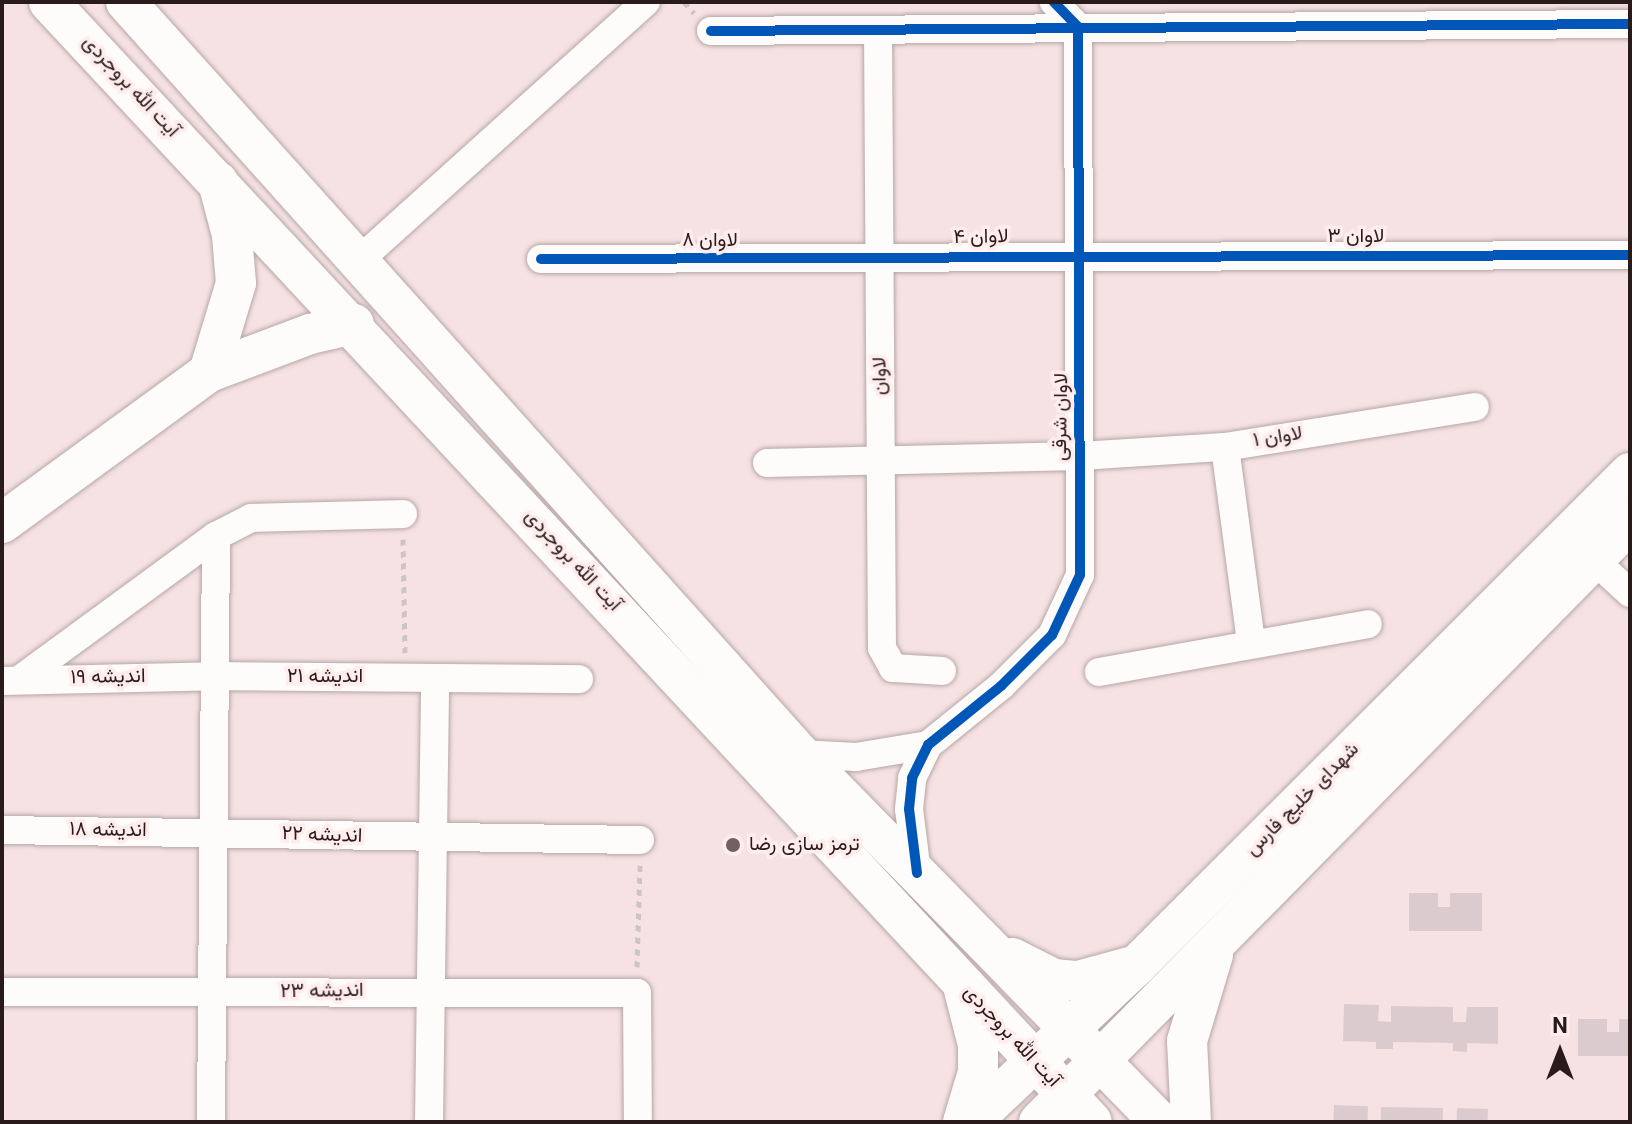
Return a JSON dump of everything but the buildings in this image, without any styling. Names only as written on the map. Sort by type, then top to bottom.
[{"type":"main road","name":"آیت الله بروجردی","points":[[49,2],[354,324],[1035,1062],[1066,1113]]},
{"type":"main road","name":"آیت الله بروجردی","points":[[126,2],[356,263],[800,754],[1160,1122]]},
{"type":"main road","points":[[209,372],[236,283],[232,235],[218,180]]},
{"type":"main road","points":[[2,523],[209,372],[310,334],[354,324]]},
{"type":"main road","name":"شهدای خلیج فارس","points":[[971,1122],[1137,965],[1630,473]]},
{"type":"main road","name":"شهدای خلیج فارس","points":[[1066,1113],[1102,1060],[1630,523]]},
{"type":"main road","points":[[1191,1122],[1187,1041],[1217,944]]},
{"type":"main road","points":[[991,947],[1054,979],[1078,981],[1137,965]]},
{"type":"main road","points":[[963,986],[978,1045],[978,1072],[963,1122]]},
{"type":"street","points":[[356,263],[646,2]]},
{"type":"street","points":[[1054,2],[1078,27]]},
{"type":"street","points":[[711,31],[878,32],[1538,14],[1630,24]]},
{"type":"street","name":"لاوان شرقی","points":[[928,745],[1001,686],[1052,635],[1080,575],[1083,254],[1078,27]]},
{"type":"street","name":"لاوان","points":[[878,32],[882,648],[893,668],[942,671]]},
{"type":"street","name":"لاوان ۳","points":[[1083,254],[1630,255]]},
{"type":"street","name":"لاوان ۴","points":[[880,258],[1083,254]]},
{"type":"street","name":"لاوان ۸","points":[[541,259],[880,258]]},
{"type":"street","name":"لاوان ۱","points":[[882,460],[1080,456],[1225,447],[1475,407]]},
{"type":"street","points":[[1225,447],[1251,643]]},
{"type":"street","points":[[767,463],[882,460]]},
{"type":"street","points":[[10,680],[216,536],[251,518],[403,514]]},
{"type":"street","points":[[211,1122],[216,536]]},
{"type":"street","points":[[1594,560],[1630,593]]},
{"type":"street","points":[[1099,672],[1368,624]]},
{"type":"street","name":"اندیشه ۲۱","points":[[215,676],[579,679]]},
{"type":"street","name":"اندیشه ۱۹","points":[[10,680],[215,676]]},
{"type":"street","points":[[429,1122],[435,678]]},
{"type":"street","points":[[800,754],[856,757],[928,745]]},
{"type":"street","points":[[917,873],[909,809],[912,778],[928,745]]},
{"type":"street","name":"اندیشه ۱۸","points":[[2,830],[213,833]]},
{"type":"street","name":"اندیشه ۲۲","points":[[213,833],[431,840],[640,840]]},
{"type":"street","name":"اندیشه ۲۳","points":[[2,992],[637,993]]},
{"type":"street","points":[[637,993],[638,1122]]},
{"type":"path","points":[[403,514],[405,677]]},
{"type":"path","points":[[637,993],[640,840]]},
{"type":"cycle path","points":[[917,873],[909,809],[912,778],[928,745],[1001,686],[1052,635],[1080,575],[1078,27],[1054,2]]},
{"type":"cycle path","points":[[711,31],[1630,24]]},
{"type":"cycle path","points":[[541,259],[1630,255]]},
{"type":"place","name":"ترمز سازی رضا","points":[[733,845]]}]
